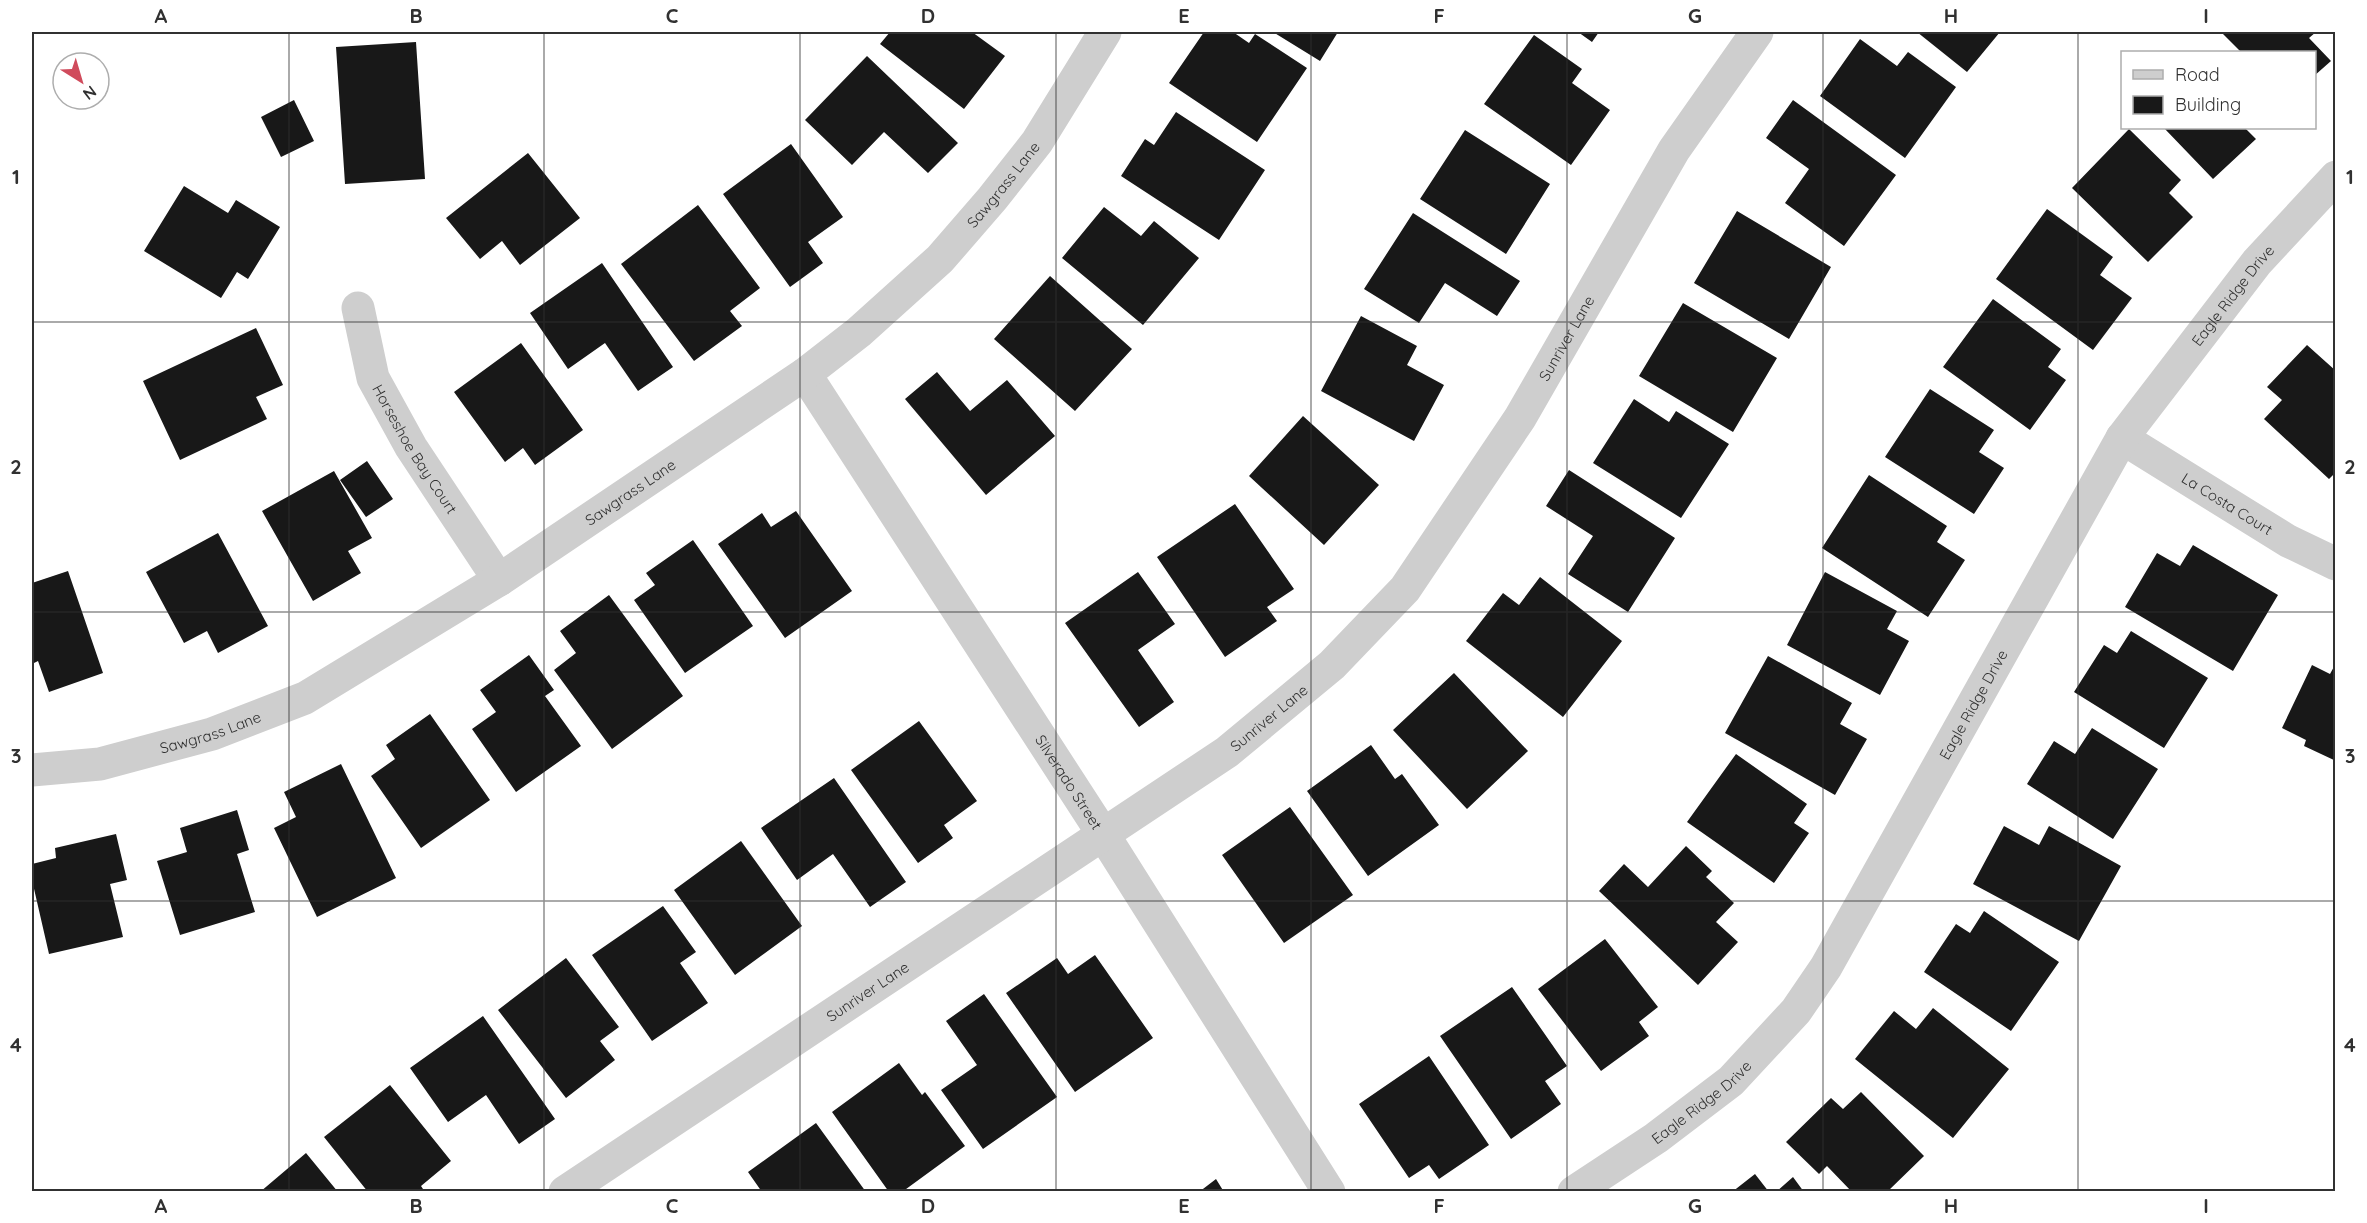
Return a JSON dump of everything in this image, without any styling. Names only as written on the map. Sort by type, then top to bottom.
[{"type":"street","name":"Sawgrass Lane","points":[[32,770],[100,764],[212,734],[305,698],[499,580],[805,374],[859,332],[947,250],[1037,142],[1105,32]]},
{"type":"street","name":"Sunriver Lane","points":[[565,1191],[1227,752],[1332,665],[1405,589],[1520,418],[1674,150],[1757,32]]},
{"type":"street","name":"Eagle Ridge Drive","points":[[1574,1191],[1656,1138],[1731,1081],[1796,1011],[1826,967],[2122,438],[2258,262],[2336,177]]},
{"type":"street","name":"Horseshoe Bay Court","points":[[358,308],[373,378],[411,447],[499,580]]},
{"type":"street","name":"Silverado Street","points":[[805,374],[1103,834],[1329,1191]]},
{"type":"street","name":"La Costa Court","points":[[2122,438],[2288,541],[2336,564]]},
{"type":"building","points":[[890,32],[972,32],[1005,56],[964,109],[880,44]]},
{"type":"building","points":[[1204,32],[1233,32],[1249,43],[1255,34],[1307,68],[1257,142],[1169,83]]},
{"type":"building","points":[[1273,32],[1338,32],[1320,61]]},
{"type":"building","points":[[1578,32],[1599,32],[1592,42]]},
{"type":"building","points":[[1917,32],[2000,32],[1967,72]]},
{"type":"building","points":[[2221,32],[2316,32],[2309,38],[2331,61],[2316,74],[2316,51],[2240,51]]},
{"type":"building","points":[[1534,35],[1582,69],[1572,83],[1610,110],[1571,165],[1484,104]]},
{"type":"building","points":[[1860,39],[1897,66],[1908,52],[1956,87],[1905,158],[1820,96]]},
{"type":"building","points":[[416,42],[425,179],[345,184],[336,47]]},
{"type":"building","points":[[867,56],[958,143],[928,173],[884,132],[852,165],[805,120]]},
{"type":"building","points":[[294,100],[314,141],[281,157],[261,117]]},
{"type":"building","points":[[1793,100],[1896,175],[1844,246],[1785,203],[1809,169],[1766,138]]},
{"type":"building","points":[[1176,112],[1265,170],[1219,240],[1121,176],[1145,139],[1154,145]]},
{"type":"building","points":[[2129,129],[2181,180],[2169,193],[2193,217],[2148,262],[2072,188]]},
{"type":"building","points":[[2165,129],[2246,129],[2256,139],[2213,179]]},
{"type":"building","points":[[1465,130],[1550,184],[1506,254],[1420,199]]},
{"type":"building","points":[[791,144],[843,217],[808,242],[823,263],[790,287],[723,194]]},
{"type":"building","points":[[528,153],[580,218],[520,265],[502,241],[480,259],[446,218]]},
{"type":"building","points":[[184,186],[228,213],[236,200],[280,227],[248,279],[237,272],[221,298],[144,251]]},
{"type":"building","points":[[698,205],[760,288],[730,311],[742,326],[694,361],[621,264]]},
{"type":"building","points":[[1104,207],[1141,236],[1154,221],[1199,258],[1143,325],[1062,258]]},
{"type":"building","points":[[2047,209],[2113,257],[2100,275],[2132,298],[2093,350],[1996,279]]},
{"type":"building","points":[[1737,211],[1831,267],[1789,339],[1694,283]]},
{"type":"building","points":[[1413,213],[1520,281],[1497,316],[1445,283],[1419,323],[1364,289]]},
{"type":"building","points":[[602,263],[673,367],[638,391],[605,343],[568,369],[530,313]]},
{"type":"building","points":[[1050,276],[1132,349],[1075,411],[994,339]]},
{"type":"building","points":[[1993,299],[2061,349],[2048,367],[2066,380],[2030,430],[1943,367]]},
{"type":"building","points":[[1683,303],[1777,358],[1733,432],[1639,376]]},
{"type":"building","points":[[1361,316],[1417,346],[1407,365],[1444,385],[1414,441],[1321,391]]},
{"type":"building","points":[[256,328],[283,385],[256,397],[267,419],[180,460],[143,381]]},
{"type":"building","points":[[521,343],[583,430],[535,465],[523,448],[505,462],[454,392]]},
{"type":"building","points":[[2307,345],[2336,371],[2336,472],[2329,479],[2264,419],[2282,400],[2267,387]]},
{"type":"building","points":[[937,372],[970,411],[1007,380],[1055,436],[986,495],[905,399]]},
{"type":"building","points":[[1930,389],[1994,430],[1979,452],[2004,468],[1974,514],[1885,457]]},
{"type":"building","points":[[1634,399],[1669,422],[1676,411],[1729,444],[1681,518],[1593,463]]},
{"type":"building","points":[[1303,416],[1379,485],[1324,545],[1249,476]]},
{"type":"building","points":[[367,461],[393,499],[366,517],[340,480]]},
{"type":"building","points":[[1569,470],[1675,538],[1628,612],[1568,574],[1593,536],[1546,506]]},
{"type":"building","points":[[334,471],[372,538],[348,551],[361,573],[313,601],[262,511]]},
{"type":"building","points":[[1869,475],[1947,526],[1937,542],[1965,560],[1928,617],[1822,548]]},
{"type":"building","points":[[1235,504],[1294,589],[1267,607],[1277,621],[1225,657],[1157,557]]},
{"type":"building","points":[[796,511],[852,591],[785,638],[718,544],[762,513],[771,527]]},
{"type":"building","points":[[218,533],[268,626],[218,653],[207,631],[184,643],[146,572]]},
{"type":"building","points":[[693,540],[753,626],[685,673],[634,600],[655,585],[646,573]]},
{"type":"building","points":[[2193,545],[2278,595],[2233,671],[2125,607],[2157,553],[2180,566]]},
{"type":"building","points":[[68,571],[103,673],[49,692],[38,661],[32,664],[32,583]]},
{"type":"building","points":[[1138,572],[1175,624],[1138,650],[1174,702],[1139,727],[1065,623]]},
{"type":"building","points":[[1825,572],[1897,611],[1887,629],[1909,641],[1880,695],[1787,645]]},
{"type":"building","points":[[1540,577],[1622,641],[1563,717],[1466,641],[1503,593],[1519,605]]},
{"type":"building","points":[[609,595],[683,696],[612,749],[554,670],[576,653],[560,631]]},
{"type":"building","points":[[2131,631],[2208,678],[2164,748],[2074,692],[2104,645],[2117,653]]},
{"type":"building","points":[[529,655],[554,690],[545,696],[581,746],[516,792],[472,729],[496,712],[480,690]]},
{"type":"building","points":[[1768,656],[1852,703],[1840,724],[1867,739],[1835,795],[1725,733]]},
{"type":"building","points":[[2336,663],[2336,761],[2304,746],[2306,740],[2282,728],[2312,665],[2330,674]]},
{"type":"building","points":[[1454,673],[1528,751],[1467,809],[1393,730]]},
{"type":"building","points":[[430,714],[490,800],[421,848],[371,776],[395,759],[386,745]]},
{"type":"building","points":[[919,721],[977,801],[944,825],[953,838],[918,863],[851,770]]},
{"type":"building","points":[[2092,728],[2158,769],[2113,839],[2027,784],[2054,741],[2075,754]]},
{"type":"building","points":[[1371,745],[1395,779],[1402,774],[1439,825],[1368,876],[1307,791]]},
{"type":"building","points":[[1736,754],[1807,804],[1794,823],[1809,833],[1774,883],[1687,822]]},
{"type":"building","points":[[341,764],[396,878],[317,917],[274,828],[296,817],[284,792]]},
{"type":"building","points":[[834,778],[906,882],[870,907],[833,854],[797,880],[761,828]]},
{"type":"building","points":[[1290,807],[1353,895],[1284,943],[1222,855]]},
{"type":"building","points":[[237,810],[249,850],[237,854],[255,912],[180,935],[157,861],[187,852],[180,828]]},
{"type":"building","points":[[2004,826],[2039,845],[2049,826],[2121,866],[2079,941],[1973,884]]},
{"type":"building","points":[[116,834],[127,880],[110,884],[123,937],[49,954],[32,880],[32,864],[56,858],[55,848]]},
{"type":"building","points":[[741,841],[802,926],[735,975],[674,890]]},
{"type":"building","points":[[1686,846],[1712,871],[1706,877],[1734,903],[1716,922],[1738,942],[1698,985],[1599,891],[1624,864],[1648,887]]},
{"type":"building","points":[[663,906],[696,952],[680,963],[708,1003],[652,1041],[592,955]]},
{"type":"building","points":[[1984,911],[2059,962],[2011,1031],[1924,972],[1956,924],[1970,933]]},
{"type":"building","points":[[1605,939],[1658,1007],[1639,1022],[1649,1036],[1601,1071],[1538,989]]},
{"type":"building","points":[[1095,955],[1153,1038],[1075,1092],[1006,993],[1057,958],[1068,974]]},
{"type":"building","points":[[566,958],[619,1027],[600,1041],[615,1060],[566,1098],[498,1010]]},
{"type":"building","points":[[1512,987],[1567,1066],[1545,1081],[1561,1104],[1511,1139],[1440,1036]]},
{"type":"building","points":[[984,994],[1057,1097],[983,1149],[941,1090],[977,1065],[946,1021]]},
{"type":"building","points":[[1933,1008],[2009,1069],[1953,1138],[1855,1059],[1894,1011],[1916,1029]]},
{"type":"building","points":[[483,1016],[555,1119],[519,1144],[486,1095],[448,1122],[410,1068]]},
{"type":"building","points":[[1429,1056],[1489,1145],[1439,1179],[1429,1165],[1409,1178],[1359,1104]]},
{"type":"building","points":[[899,1063],[922,1095],[925,1092],[965,1146],[902,1192],[889,1192],[832,1112]]},
{"type":"building","points":[[390,1085],[451,1161],[421,1186],[425,1192],[368,1192],[324,1137]]},
{"type":"building","points":[[1861,1092],[1924,1156],[1887,1192],[1852,1192],[1827,1166],[1819,1174],[1786,1142],[1831,1098],[1843,1109]]},
{"type":"building","points":[[816,1123],[866,1192],[762,1192],[748,1172]]},
{"type":"building","points":[[306,1153],[338,1192],[260,1192]]},
{"type":"building","points":[[1755,1174],[1769,1192],[1732,1192]]},
{"type":"building","points":[[1793,1177],[1804,1192],[1776,1192]]},
{"type":"building","points":[[1216,1179],[1224,1192],[1199,1192]]}]
